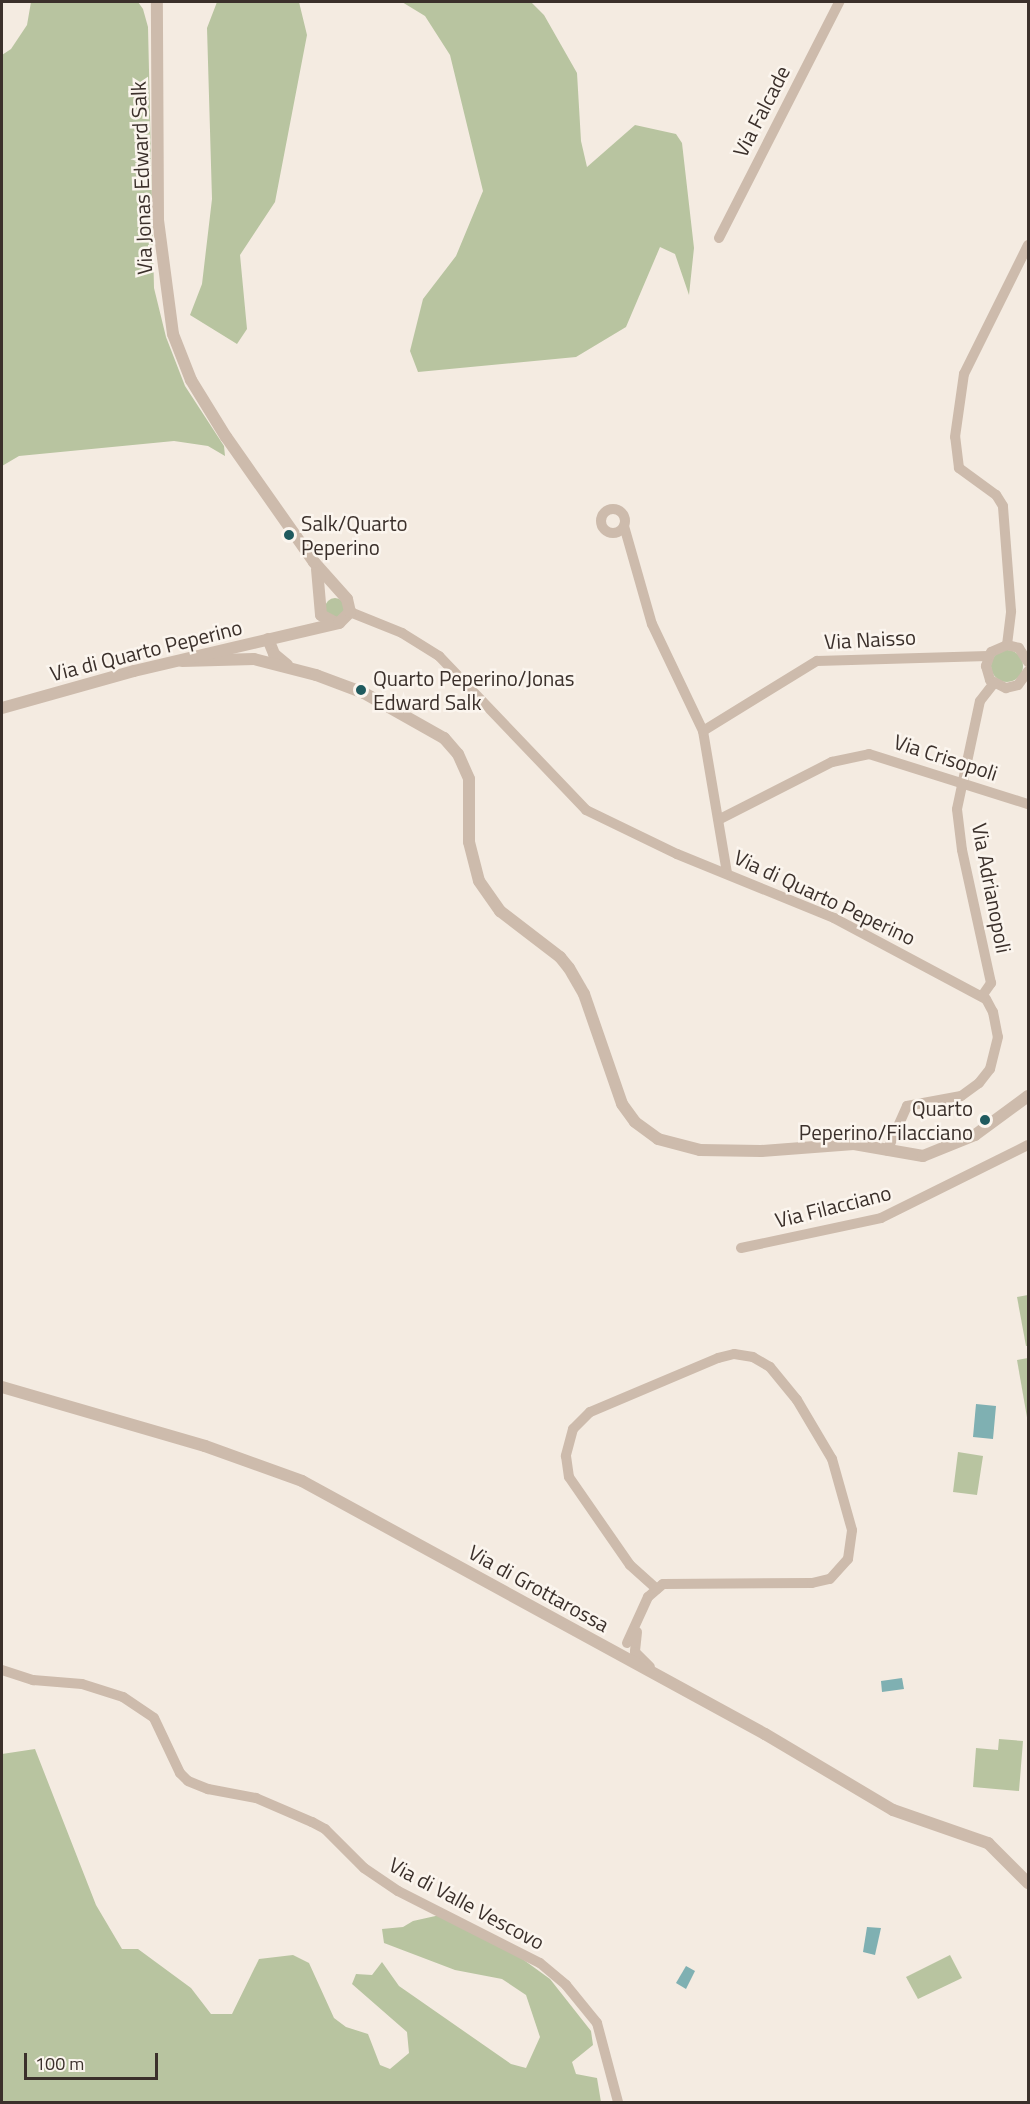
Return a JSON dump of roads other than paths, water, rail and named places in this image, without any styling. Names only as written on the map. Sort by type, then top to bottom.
[{"type":"street","name":"Via Jonas Edward Salk","points":[[157,2],[158,220],[173,334],[197,390],[314,562],[341,595]]},
{"type":"street","name":"Via Falcade","points":[[719,238],[838,2]]},
{"type":"street","points":[[1007,645],[1011,611],[1002,503],[959,468],[955,436],[964,374],[1029,244]]},
{"type":"street","points":[[621,529],[627,540],[652,624],[703,731],[720,819],[727,873]]},
{"type":"street","name":"Via Jonas Edward Salk","points":[[314,562],[320,580],[320,607]]},
{"type":"street","points":[[300,632],[315,620],[320,607],[329,595],[341,595],[348,601],[350,612],[336,623],[326,621],[320,607]]},
{"type":"street","name":"Via di Quarto Peperino","points":[[350,612],[420,643],[458,672],[558,784],[586,810],[677,854],[834,918],[982,996]]},
{"type":"street","name":"Via di Quarto Peperino","points":[[2,708],[336,623]]},
{"type":"street","points":[[268,639],[274,654],[288,666]]},
{"type":"street","points":[[252,643],[266,661]]},
{"type":"street","points":[[1029,662],[1019,648],[1007,645],[996,648],[988,657],[986,671],[994,683],[1012,687],[1023,681],[1029,671]]},
{"type":"street","name":"Via Naisso","points":[[703,731],[817,661],[988,657]]},
{"type":"street","name":"Via di Quarto Peperino","points":[[182,661],[241,658],[266,661],[336,681],[434,731],[458,754],[472,794],[470,842],[479,880],[500,911],[560,957],[569,968],[595,1022],[616,1091],[628,1114],[641,1128],[668,1143],[700,1150],[761,1151],[854,1144],[887,1151]]},
{"type":"street","name":"Via Adrianopoli","points":[[982,996],[991,983],[962,850],[957,808],[980,701],[994,683]]},
{"type":"street","name":"Via Crisopoli","points":[[720,819],[832,762],[855,756],[883,756],[1029,804]]},
{"type":"street","points":[[982,996],[992,1007],[997,1028],[996,1054],[990,1069],[979,1083],[960,1096],[905,1107],[887,1151],[923,1156],[945,1150],[987,1127],[1029,1096]]},
{"type":"street","name":"Via Filacciano","points":[[741,1248],[881,1218],[1029,1145]]},
{"type":"street","points":[[620,1655],[634,1622],[657,1589],[672,1582],[822,1582],[837,1574],[848,1559],[852,1530],[832,1459],[797,1400],[770,1367],[753,1357],[734,1354],[718,1358],[590,1412],[573,1429],[566,1456],[569,1477],[630,1565],[657,1589]]},
{"type":"street","name":"Via di Grottarossa","points":[[2,1387],[205,1446],[281,1472],[681,1688],[893,1810],[988,1844],[1029,1883]]},
{"type":"street","points":[[657,1589],[636,1634],[634,1648],[639,1658],[681,1688]]},
{"type":"street","points":[[627,1643],[636,1634]]},
{"type":"street","name":"Via di Valle Vescovo","points":[[2,1670],[33,1680],[82,1684],[123,1697],[154,1718],[180,1773],[188,1781],[208,1789],[256,1798],[312,1822],[325,1829],[364,1868],[398,1891],[540,1963],[566,1985],[597,2023],[618,2103]]},
{"type":"water","points":[[976,1404],[996,1406],[993,1439],[973,1437]]},
{"type":"water","points":[[902,1678],[904,1689],[882,1692],[881,1681]]},
{"type":"water","points":[[867,1927],[881,1928],[875,1955],[863,1952]]},
{"type":"water","points":[[686,1966],[695,1971],[686,1989],[676,1983]]},
{"type":"place","name":"Salk/Quarto Peperino","points":[[289,535]]},
{"type":"place","name":"Quarto Peperino/Jonas Edward Salk","points":[[361,690]]},
{"type":"place","name":"Quarto Peperino/Filacciano","points":[[985,1120]]}]
